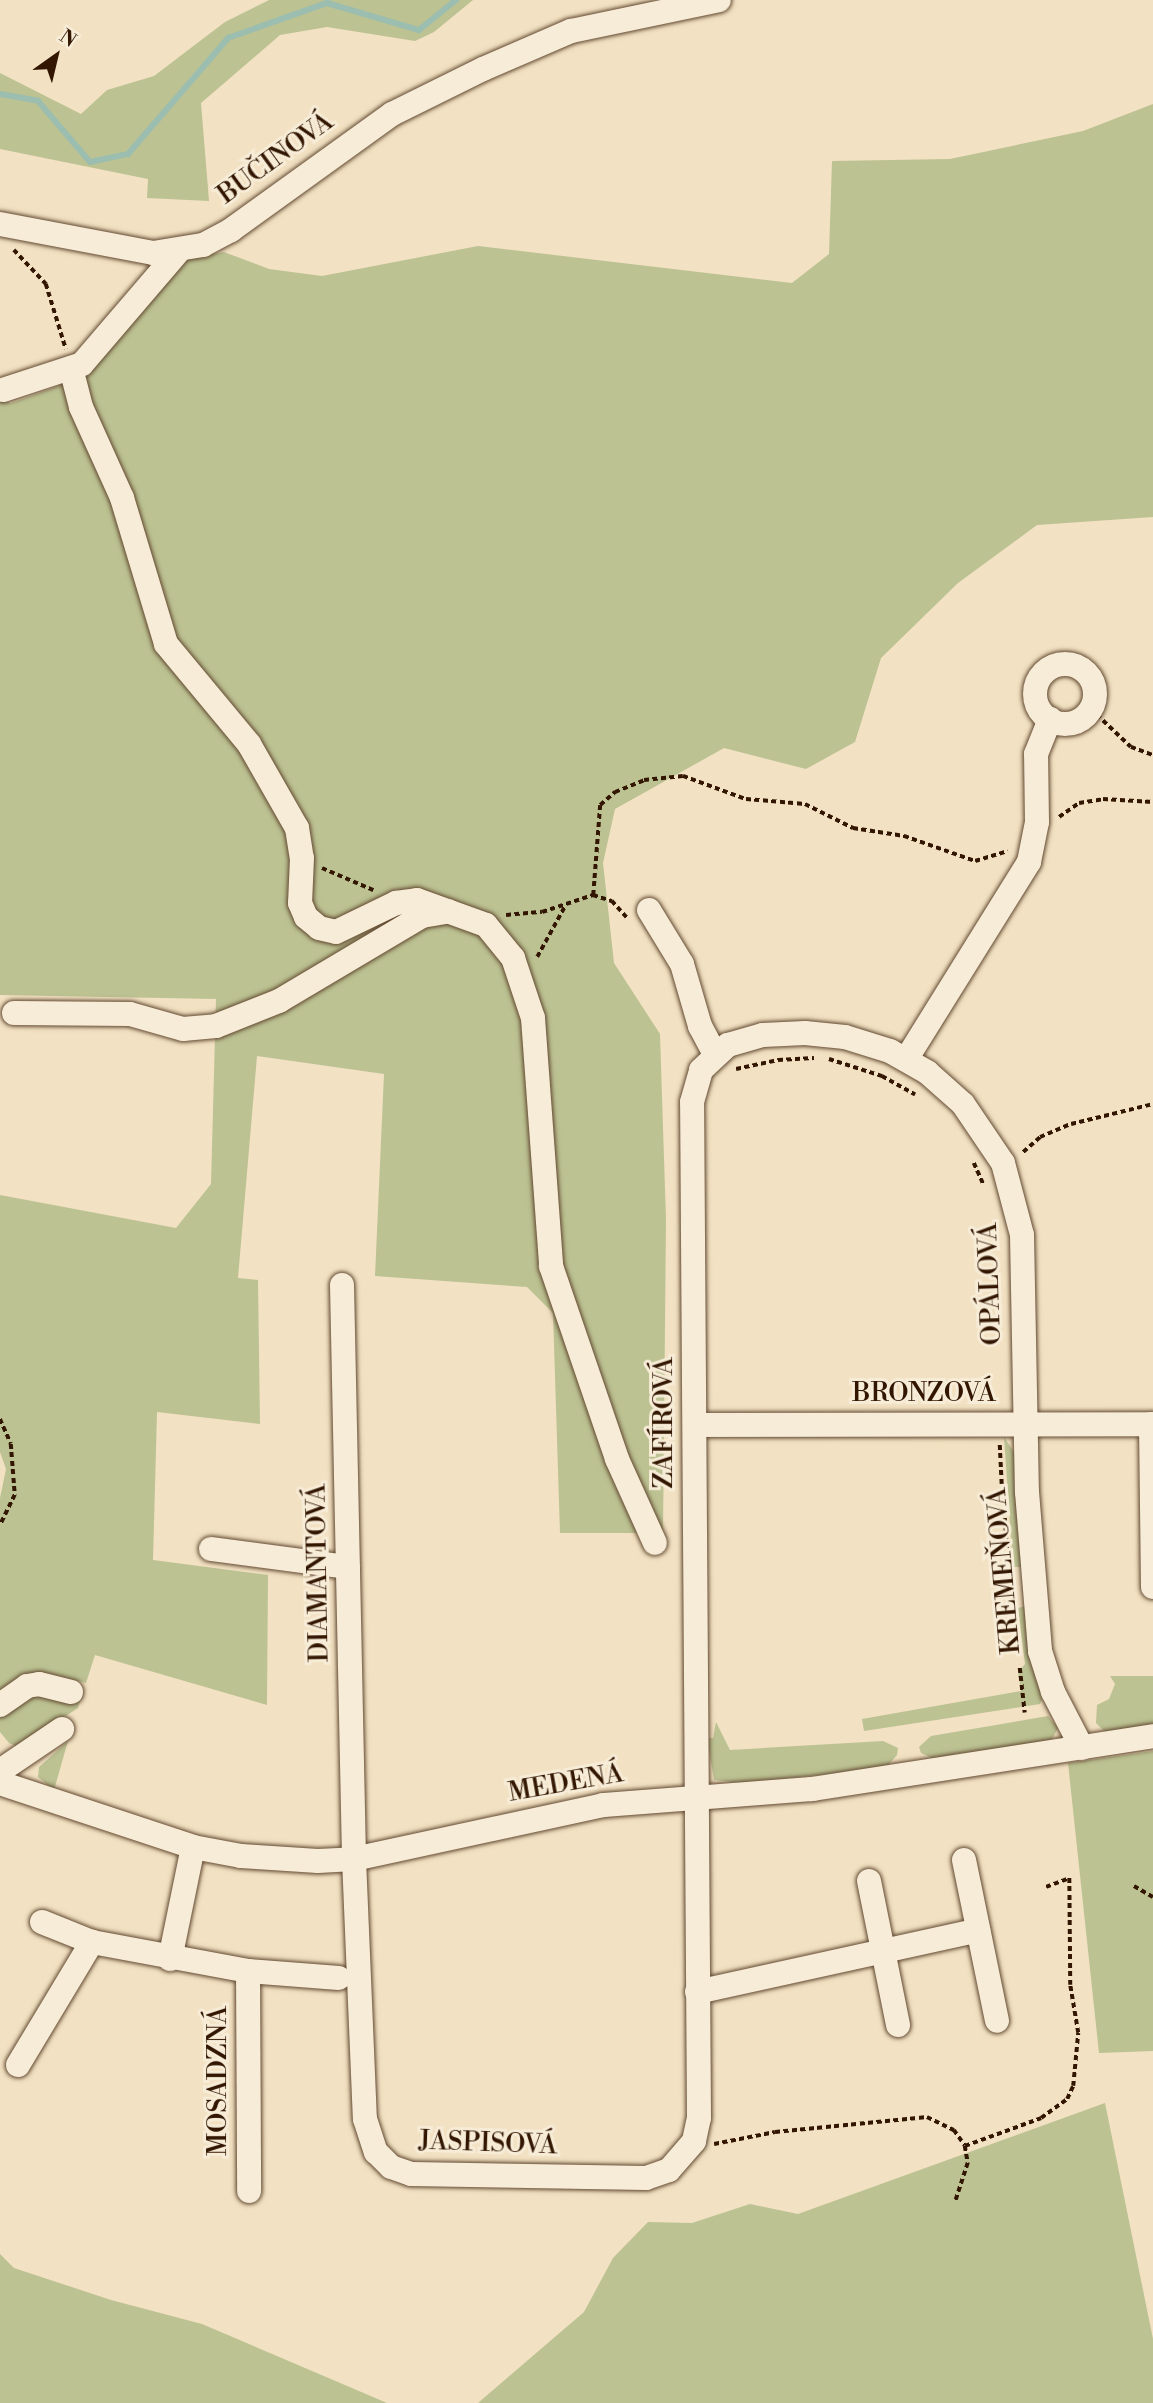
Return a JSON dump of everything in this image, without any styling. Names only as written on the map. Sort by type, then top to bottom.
[{"type":"street","name":"BUČINOVÁ","points":[[0,224],[153,253],[178,252],[223,235],[392,114],[571,32],[719,0]]},
{"type":"street","points":[[3,390],[82,364],[178,252]]},
{"type":"street","points":[[71,368],[81,407],[122,498],[166,644],[249,744],[297,828],[302,858],[300,903],[319,928],[336,932],[396,903],[417,900],[459,913],[500,939],[524,984],[533,1018],[551,1266],[617,1458],[655,1542]]},
{"type":"street","points":[[1060,664],[1088,674],[1095,691],[1091,709],[1068,724],[1050,719],[1042,713],[1035,693],[1042,674],[1060,664]]},
{"type":"street","points":[[907,1058],[1020,880],[1034,844],[1036,754],[1050,719]]},
{"type":"street","points":[[14,1013],[130,1014],[183,1029],[216,1026],[279,1001],[422,916],[459,913]]},
{"type":"street","points":[[642,918],[682,964],[700,1026],[720,1063]]},
{"type":"street","name":"OPÁLOVÁ","points":[[720,1063],[743,1039],[804,1033],[868,1043],[907,1058],[963,1104],[1007,1173],[1022,1235],[1025,1423]]},
{"type":"street","name":"ZAFÍROVÁ","points":[[696,1797],[692,1102],[701,1070],[720,1063]]},
{"type":"street","name":"DIAMANTOVÁ","points":[[342,1285],[354,1859]]},
{"type":"street","name":"KREMEŇOVÁ","points":[[1025,1423],[1040,1651],[1053,1692],[1082,1748]]},
{"type":"street","points":[[1152,1424],[1153,1587]]},
{"type":"street","name":"BRONZOVÁ","points":[[695,1425],[1152,1424]]},
{"type":"street","points":[[212,1549],[348,1567]]},
{"type":"street","points":[[0,1705],[26,1686],[38,1684],[71,1692]]},
{"type":"street","points":[[0,1771],[62,1729]]},
{"type":"street","name":"MEDENÁ","points":[[0,1783],[194,1847],[280,1860],[354,1859],[603,1805],[812,1789],[1153,1736]]},
{"type":"street","points":[[694,2141],[699,2119],[696,1797]]},
{"type":"street","points":[[170,1959],[194,1847]]},
{"type":"street","name":"JASPISOVÁ","points":[[354,1859],[365,2119],[376,2152],[391,2167],[411,2174],[646,2178],[668,2170],[684,2158],[694,2141]]},
{"type":"street","points":[[964,1860],[997,2021]]},
{"type":"street","points":[[869,1881],[898,2025]]},
{"type":"street","name":"MOSADZNÁ","points":[[42,1922],[92,1942],[170,1959],[248,1971],[339,1978]]},
{"type":"street","points":[[696,1992],[978,1930]]},
{"type":"street","points":[[18,2065],[92,1942]]},
{"type":"street","name":"MOSADZNÁ","points":[[248,1971],[249,2191]]},
{"type":"path","points":[[9,247],[46,284],[71,368]]},
{"type":"path","points":[[1091,709],[1131,747],[1153,755]]},
{"type":"path","points":[[593,895],[600,806],[615,792],[644,780],[683,776],[746,799],[805,804],[853,828],[904,836],[975,861],[1034,844],[1079,803],[1103,799],[1153,802]]},
{"type":"path","points":[[302,858],[375,890],[417,900]]},
{"type":"path","points":[[459,913],[531,913],[565,906],[580,897],[593,895],[612,901],[642,918]]},
{"type":"path","points":[[524,984],[565,906]]},
{"type":"path","points":[[720,1063],[825,1059],[882,1076],[920,1097]]},
{"type":"path","points":[[1007,1173],[1040,1137],[1071,1124],[1153,1104]]},
{"type":"path","points":[[971,1159],[989,1197]]},
{"type":"path","points":[[0,1419],[11,1444],[15,1495],[0,1526]]},
{"type":"path","points":[[1021,1669],[1026,1713]]},
{"type":"path","points":[[965,2146],[1041,2118],[1067,2099],[1073,2086],[1078,2033],[1070,1985],[1069,1878],[1046,1887]]},
{"type":"path","points":[[1134,1886],[1153,1897]]},
{"type":"path","points":[[694,2141],[730,2143],[775,2132],[927,2117],[954,2130],[965,2146],[968,2162],[956,2201]]},
{"type":"green space","points":[[269,0],[473,0],[434,32],[415,41],[327,27],[280,35],[201,103],[209,201],[147,198],[148,179],[0,149],[0,73],[81,114],[107,90],[154,76],[225,22]]},
{"type":"green space","points":[[1153,104],[1153,517],[1037,525],[958,583],[881,658],[855,742],[806,769],[724,748],[615,809],[603,863],[614,963],[660,1034],[666,1220],[663,1533],[560,1533],[553,1313],[527,1287],[375,1276],[384,1074],[257,1056],[238,1278],[258,1280],[260,1424],[157,1412],[153,1560],[268,1575],[267,1705],[95,1655],[86,1683],[46,1673],[22,1676],[0,1695],[0,1498],[6,1469],[0,1452],[0,1195],[176,1228],[211,1184],[216,999],[0,995],[0,400],[11,403],[84,377],[183,259],[224,252],[269,269],[322,276],[478,246],[792,283],[829,254],[832,161],[950,159],[1083,131]]},
{"type":"green space","points":[[1004,1437],[1016,1455],[1022,1567],[1013,1567]]},
{"type":"green space","points":[[1026,1606],[1044,1696],[1040,1704],[864,1731],[862,1719],[1021,1691],[1018,1672],[1025,1664],[1018,1608]]},
{"type":"green space","points":[[1110,1676],[1153,1676],[1153,1724],[1106,1733],[1096,1723],[1097,1705],[1109,1699],[1115,1684]]},
{"type":"green space","points":[[47,1693],[80,1701],[78,1708],[18,1747],[9,1743],[0,1732],[0,1717],[17,1700]]},
{"type":"green space","points":[[1048,1716],[1058,1728],[1050,1743],[938,1761],[921,1753],[919,1747],[931,1736]]},
{"type":"green space","points":[[716,1722],[730,1750],[883,1741],[898,1748],[897,1755],[886,1768],[741,1783],[714,1780],[707,1738],[713,1738]]},
{"type":"green space","points":[[68,1741],[54,1790],[38,1777],[39,1767]]},
{"type":"green space","points":[[1153,1751],[1153,2051],[1099,2053],[1068,1763]]},
{"type":"green space","points":[[1105,2103],[1153,2339],[1153,2403],[478,2403],[584,2312],[613,2258],[648,2222],[692,2223],[750,2204],[798,2214]]},
{"type":"green space","points":[[0,2254],[14,2268],[111,2300],[202,2324],[387,2403],[0,2403]]},
{"type":"waterway","points":[[0,94],[38,101],[90,162],[128,154],[228,38],[327,3],[419,30],[456,0]]}]
